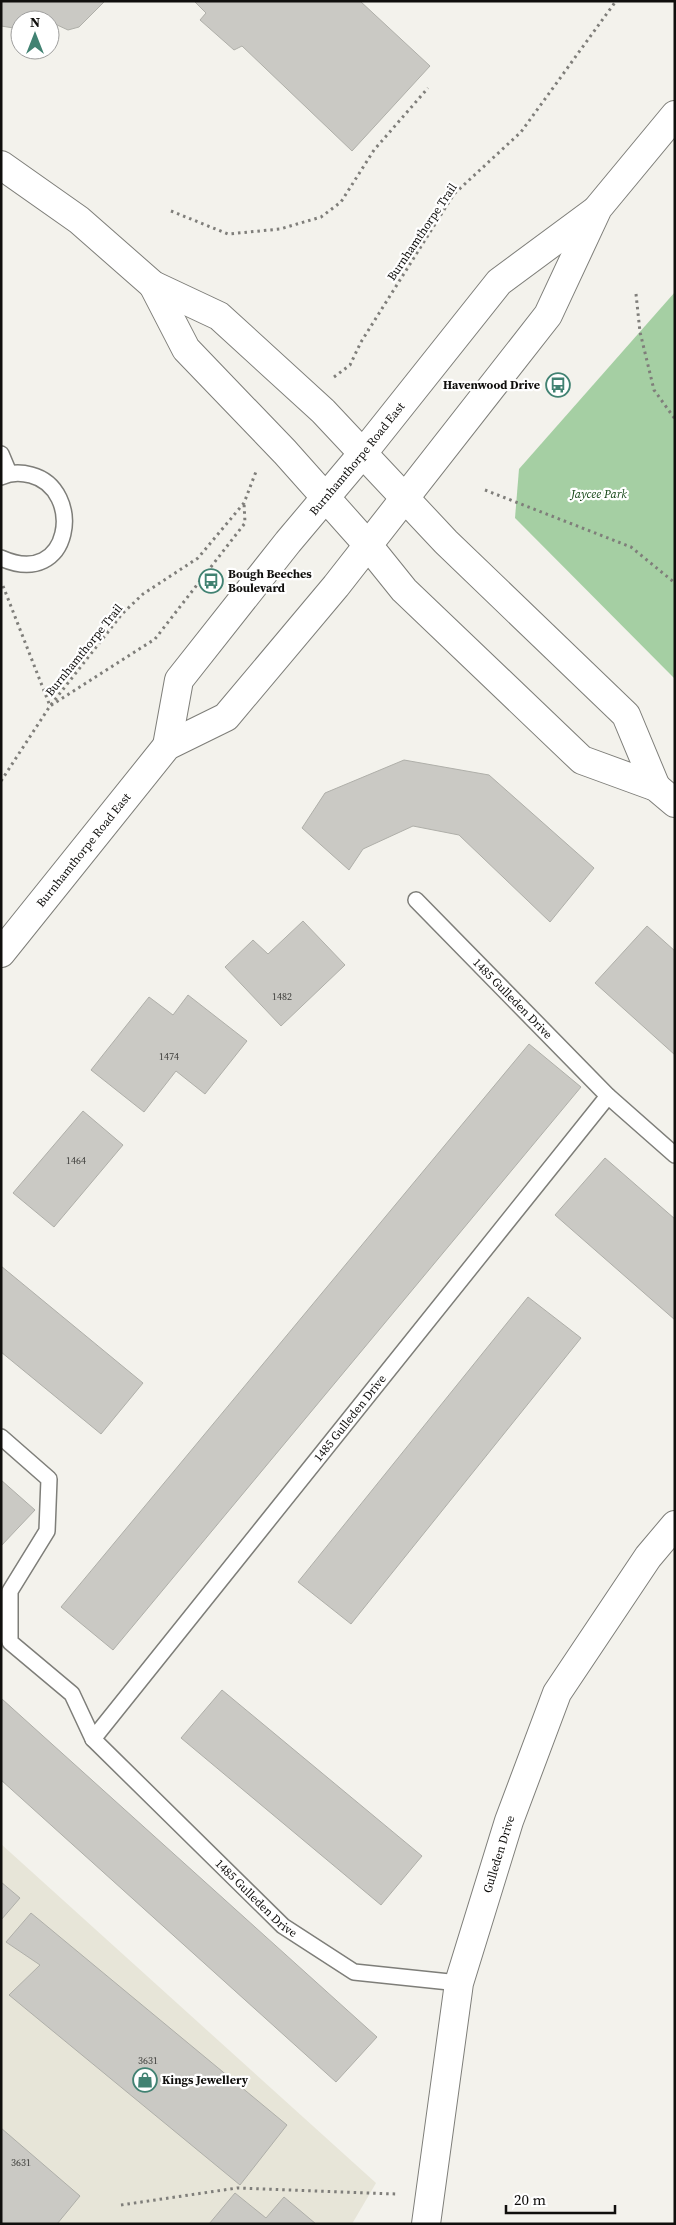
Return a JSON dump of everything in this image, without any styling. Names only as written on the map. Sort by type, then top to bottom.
[{"type":"street","name":"Burnhamthorpe Road East","points":[[167,746],[179,680],[499,282],[598,208],[675,115]]},
{"type":"street","points":[[1,165],[79,220],[153,285],[219,316],[323,412],[446,542],[626,715],[666,795]]},
{"type":"street","name":"Burnhamthorpe Road East","points":[[1,953],[167,746],[226,717],[336,586],[548,315],[598,208]]},
{"type":"street","points":[[153,285],[186,349],[274,440],[367,544],[404,590],[582,760],[666,795]]},
{"type":"street","name":"Gulleden Drive","points":[[428,2211],[459,1983],[506,1829],[557,1693],[648,1557],[675,1525]]},
{"type":"lane","points":[[1,454],[5,475],[31,474],[50,484],[59,496],[63,510],[64,526],[60,542],[51,556],[36,565],[19,564],[2,558]]},
{"type":"lane","name":"1485 Gulleden Drive","points":[[416,900],[608,1096],[675,1155]]},
{"type":"lane","name":"1485 Gulleden Drive","points":[[93,1739],[608,1096]]},
{"type":"lane","name":"1485 Gulleden Drive","points":[[1,1437],[49,1479],[47,1531],[10,1591],[10,1642],[72,1694],[93,1739],[283,1926],[354,1972],[459,1983]]},
{"type":"path","name":"Burnhamthorpe Trail","points":[[331,380],[350,365],[361,342],[454,194],[521,132],[616,1]]},
{"type":"path","points":[[171,211],[228,234],[280,229],[322,217],[341,202],[374,150],[428,88]]},
{"type":"path","points":[[636,294],[640,332],[654,390],[675,419]]},
{"type":"path","name":"Burnhamthorpe Trail","points":[[1,781],[50,706],[122,614],[143,594],[198,558],[244,503],[259,464]]},
{"type":"path","points":[[484,490],[631,547],[675,583]]},
{"type":"path","points":[[2,558],[2,582],[50,706],[155,639],[245,523],[244,503]]},
{"type":"path","points":[[121,2205],[237,2188],[383,2192],[428,2211]]},
{"type":"shaded area","points":[[1,1844],[376,2183],[352,2224],[1,2224]]},
{"type":"green space","name":"Jaycee Park","points":[[675,292],[675,679],[515,518],[519,469]]},
{"type":"building","points":[[1,1],[105,1],[79,27],[68,30],[60,26],[60,10],[10,10],[10,27],[1,26]]},
{"type":"building","points":[[194,1],[360,1],[430,66],[352,151],[242,46],[234,50],[200,20],[206,13]]},
{"type":"building","points":[[404,760],[489,775],[594,868],[550,922],[459,835],[413,826],[363,849],[349,870],[302,828],[325,793]]},
{"type":"building","points":[[303,921],[345,965],[281,1026],[225,967],[253,940],[268,954]]},
{"type":"building","points":[[647,926],[675,951],[675,1055],[595,983]]},
{"type":"building","points":[[188,995],[247,1041],[205,1094],[176,1071],[144,1112],[91,1070],[149,997],[173,1015]]},
{"type":"building","points":[[529,1044],[581,1087],[113,1650],[61,1607]]},
{"type":"building","points":[[83,1111],[123,1145],[54,1227],[13,1193]]},
{"type":"building","points":[[605,1158],[675,1219],[675,1320],[555,1215]]},
{"type":"building","points":[[1,1266],[143,1383],[101,1434],[1,1352]]},
{"type":"building","points":[[528,1297],[581,1338],[351,1624],[298,1582]]},
{"type":"building","points":[[1,1480],[35,1510],[1,1546]]},
{"type":"building","points":[[222,1690],[422,1856],[381,1905],[181,1738]]},
{"type":"building","points":[[2,1699],[377,2037],[336,2082],[1,1780]]},
{"type":"building","points":[[1,1882],[20,1898],[1,1920]]},
{"type":"building","points":[[31,1913],[287,2125],[240,2185],[9,1995],[40,1965],[6,1942]]},
{"type":"building","points":[[1,2128],[80,2196],[57,2224],[1,2224]]},
{"type":"building","points":[[235,2193],[266,2218],[284,2197],[316,2224],[209,2224]]},
{"type":"place","name":"Havenwood Drive","points":[[558,385]]},
{"type":"place","name":"Bough Beeches Boulevard","points":[[211,581]]},
{"type":"place","name":"Kings Jewellery","points":[[145,2080]]}]
